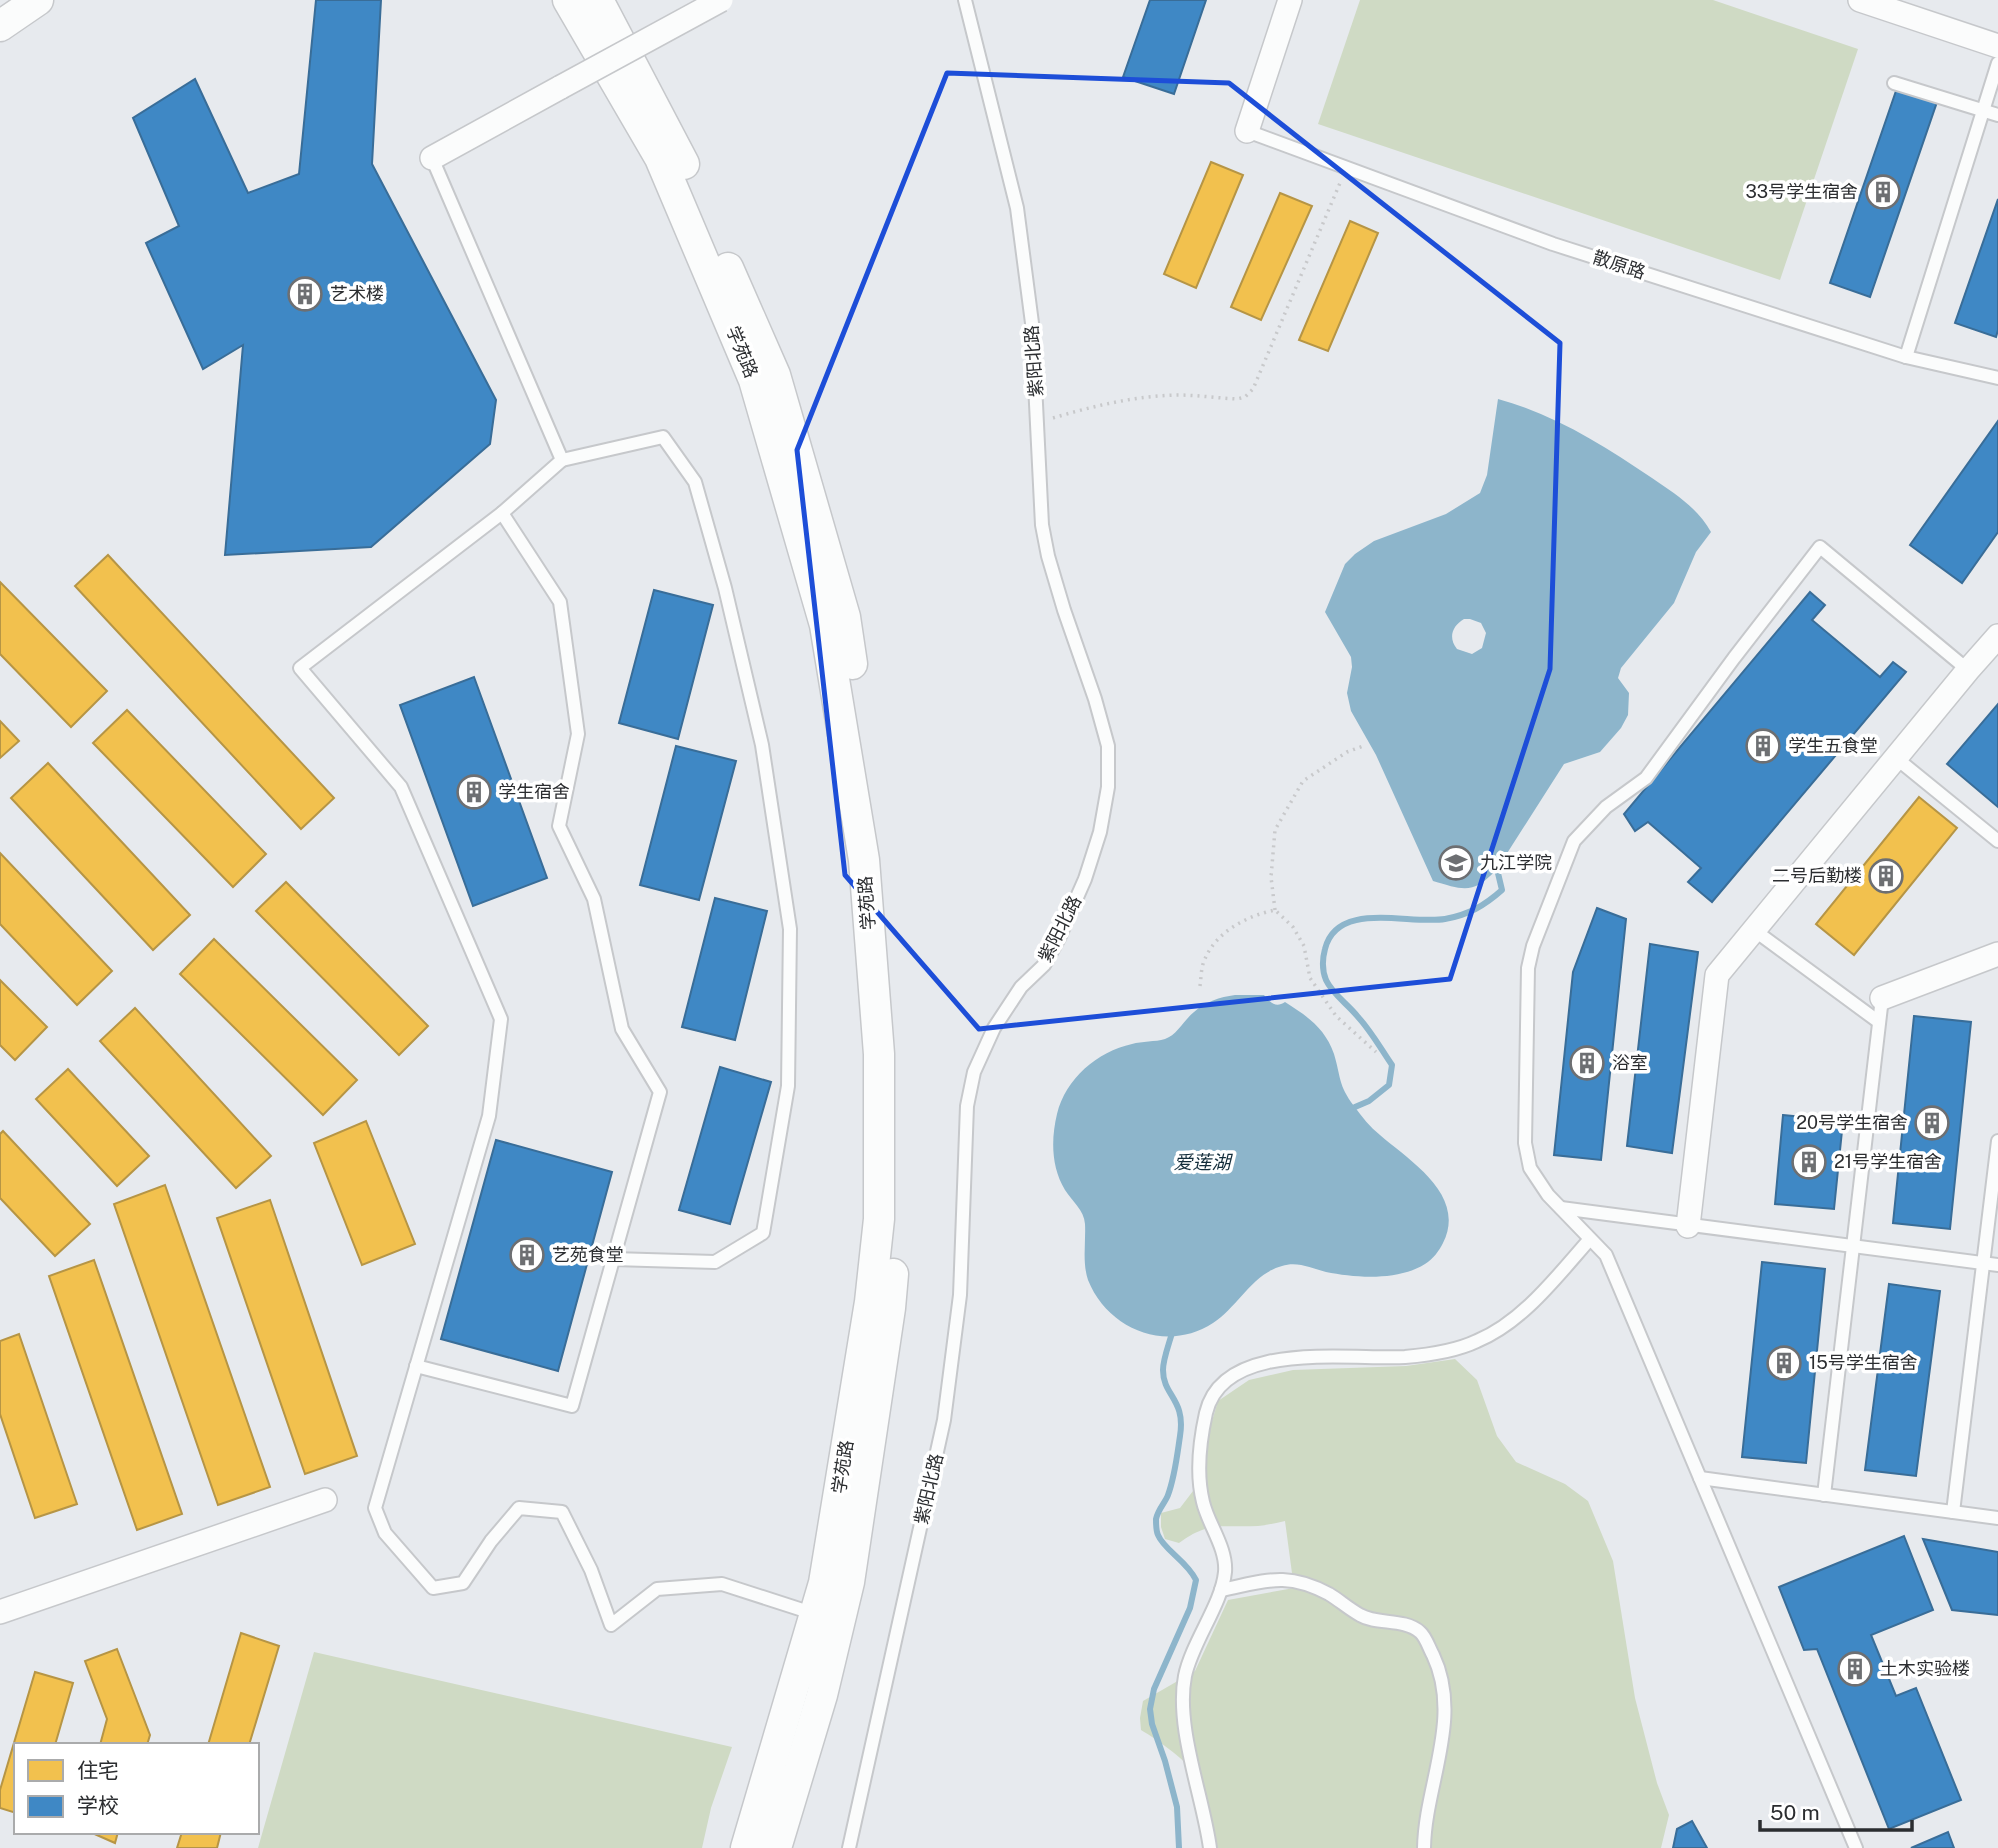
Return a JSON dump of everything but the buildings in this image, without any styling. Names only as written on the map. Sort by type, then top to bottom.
[{"type":"street","points":[[0,8],[12,0]]},
{"type":"street","points":[[0,26],[38,0]]},
{"type":"street","name":"学苑路","points":[[568,0],[660,158],[754,380],[825,625],[864,860],[879,1054],[879,1219],[868,1316],[824,1583],[746,1848]]},
{"type":"street","name":"学苑路","points":[[598,0],[677,148],[775,375],[845,617],[884,871],[897,1084],[898,1215],[890,1308],[849,1581],[822,1695],[776,1848]]},
{"type":"street","points":[[432,158],[722,0]]},
{"type":"street","points":[[1247,131],[1290,0]]},
{"type":"street","points":[[1860,0],[1998,46]]},
{"type":"street","points":[[1688,1226],[1717,975],[1998,636]]},
{"type":"street","points":[[1882,998],[1998,954]]},
{"type":"street","points":[[0,1612],[325,1500]]},
{"type":"lane","name":"紫阳北路","points":[[849,1848],[944,1420],[960,1295],[967,1106],[974,1072],[994,1028],[1021,986],[1044,965],[1059,939],[1085,878],[1100,832],[1108,787],[1108,746],[1048,556],[1042,525],[1032,323],[1017,208],[965,0]]},
{"type":"lane","points":[[1906,357],[1998,63]]},
{"type":"lane","points":[[1894,83],[1998,115]]},
{"type":"lane","name":"散原路","points":[[1247,131],[1553,244],[1906,357],[1998,378]]},
{"type":"lane","points":[[432,158],[562,460]]},
{"type":"lane","points":[[614,1259],[715,1262],[763,1233],[789,1086],[790,929],[762,745],[725,589],[695,482],[663,438],[562,460],[502,513],[300,668],[401,787],[501,1020],[489,1115],[375,1508],[385,1533],[433,1588],[463,1583],[491,1541],[519,1508],[562,1512],[591,1570],[611,1625],[657,1589],[722,1584],[816,1614]]},
{"type":"lane","points":[[416,1366],[572,1406],[660,1092],[622,1029],[594,899],[559,826],[578,734],[560,602],[502,513]]},
{"type":"lane","points":[[1856,1848],[1606,1255],[1548,1195],[1530,1168],[1525,1143],[1528,968],[1533,946],[1574,841],[1606,807],[1646,778],[1820,547],[1968,670]]},
{"type":"lane","points":[[1896,758],[1998,841]]},
{"type":"lane","points":[[1754,930],[1879,1022]]},
{"type":"lane","points":[[1824,1494],[1882,998]]},
{"type":"lane","points":[[1953,1512],[1998,1141]]},
{"type":"lane","points":[[1561,1208],[1998,1265]]},
{"type":"lane","points":[[1210,1848],[1186,1733],[1184,1698],[1189,1662],[1221,1590],[1226,1570],[1203,1503],[1200,1484],[1206,1413],[1212,1396],[1221,1384],[1246,1370],[1299,1357],[1408,1357],[1458,1349],[1480,1340],[1526,1308],[1590,1239]]},
{"type":"lane","points":[[1700,1478],[1998,1518]]},
{"type":"lane","points":[[1221,1590],[1276,1579],[1293,1579],[1328,1594],[1362,1617],[1413,1627],[1423,1633],[1439,1668],[1446,1711],[1424,1831],[1424,1848]]},
{"type":"path","points":[[1037,422],[1083,408],[1152,397],[1245,397],[1253,389],[1347,168]]},
{"type":"path","points":[[1363,746],[1347,751],[1303,780],[1275,830],[1271,877],[1275,910],[1293,927],[1304,946],[1310,978],[1336,1016],[1376,1052]]},
{"type":"path","points":[[1200,986],[1204,962],[1218,940],[1238,922],[1255,914],[1275,910]]},
{"type":"highlighted area","points":[[947,73],[1229,83],[1560,343],[1550,669],[1450,979],[979,1029],[845,875],[797,450]]},
{"type":"green space","points":[[1360,0],[1713,0],[1858,49],[1780,280],[1318,124]]},
{"type":"green space","points":[[1455,1359],[1477,1380],[1497,1436],[1516,1462],[1565,1484],[1588,1501],[1613,1561],[1635,1698],[1657,1783],[1669,1815],[1661,1848],[1217,1848],[1202,1784],[1192,1769],[1141,1730],[1143,1701],[1195,1671],[1228,1600],[1294,1588],[1285,1521],[1258,1526],[1208,1528],[1179,1543],[1165,1539],[1161,1527],[1161,1513],[1180,1508],[1206,1474],[1207,1438],[1218,1401],[1249,1380],[1293,1370],[1406,1366]]},
{"type":"green space","points":[[314,1652],[732,1747],[711,1808],[702,1848],[258,1848]]},
{"type":"water","points":[[1498,399],[1539,413],[1615,454],[1685,502],[1706,523],[1711,532],[1696,552],[1674,603],[1621,668],[1618,678],[1629,693],[1628,715],[1621,728],[1600,752],[1564,764],[1497,869],[1474,887],[1461,888],[1433,881],[1376,755],[1351,711],[1347,693],[1351,657],[1325,612],[1345,564],[1355,554],[1374,541],[1446,514],[1480,493],[1487,475]],"holes":[[[1470,619],[1481,623],[1486,633],[1482,648],[1472,654],[1457,649],[1452,637],[1460,622]]]},
{"type":"water","name":"爱莲湖","points":[[1235,995],[1264,995],[1275,1004],[1285,1002],[1320,1030],[1334,1054],[1342,1086],[1349,1099],[1373,1129],[1432,1181],[1448,1210],[1448,1226],[1436,1255],[1414,1269],[1390,1276],[1363,1277],[1288,1265],[1262,1276],[1222,1316],[1195,1332],[1159,1336],[1141,1332],[1110,1312],[1097,1297],[1088,1280],[1084,1219],[1060,1181],[1055,1162],[1053,1143],[1057,1114],[1061,1101],[1075,1078],[1095,1060],[1119,1048],[1169,1037],[1203,1005]]},
{"type":"waterway","points":[[1355,1107],[1369,1101],[1389,1085],[1392,1065],[1367,1028],[1326,980],[1323,957],[1332,934],[1344,924],[1359,920],[1445,919],[1468,912],[1502,890],[1497,869]]},
{"type":"waterway","points":[[1172,1333],[1163,1370],[1164,1379],[1180,1414],[1181,1424],[1176,1466],[1168,1495],[1157,1515],[1156,1527],[1165,1546],[1187,1567],[1196,1580],[1190,1608],[1154,1689],[1150,1709],[1177,1807],[1179,1848]]},
{"type":"place","name":"33号学生宿舍","points":[[1883,192]]},
{"type":"place","name":"艺术楼","points":[[305,294]]},
{"type":"place","name":"学生五食堂","points":[[1763,746]]},
{"type":"place","name":"学生宿舍","points":[[474,792]]},
{"type":"place","name":"九江学院","points":[[1456,863]]},
{"type":"place","name":"二号后勤楼","points":[[1886,876]]},
{"type":"place","name":"浴室","points":[[1587,1063]]},
{"type":"place","name":"20号学生宿舍","points":[[1932,1123]]},
{"type":"place","name":"21号学生宿舍","points":[[1809,1162]]},
{"type":"place","name":"艺苑食堂","points":[[527,1255]]},
{"type":"place","name":"15号学生宿舍","points":[[1784,1363]]},
{"type":"place","name":"土木实验楼","points":[[1855,1669]]}]
